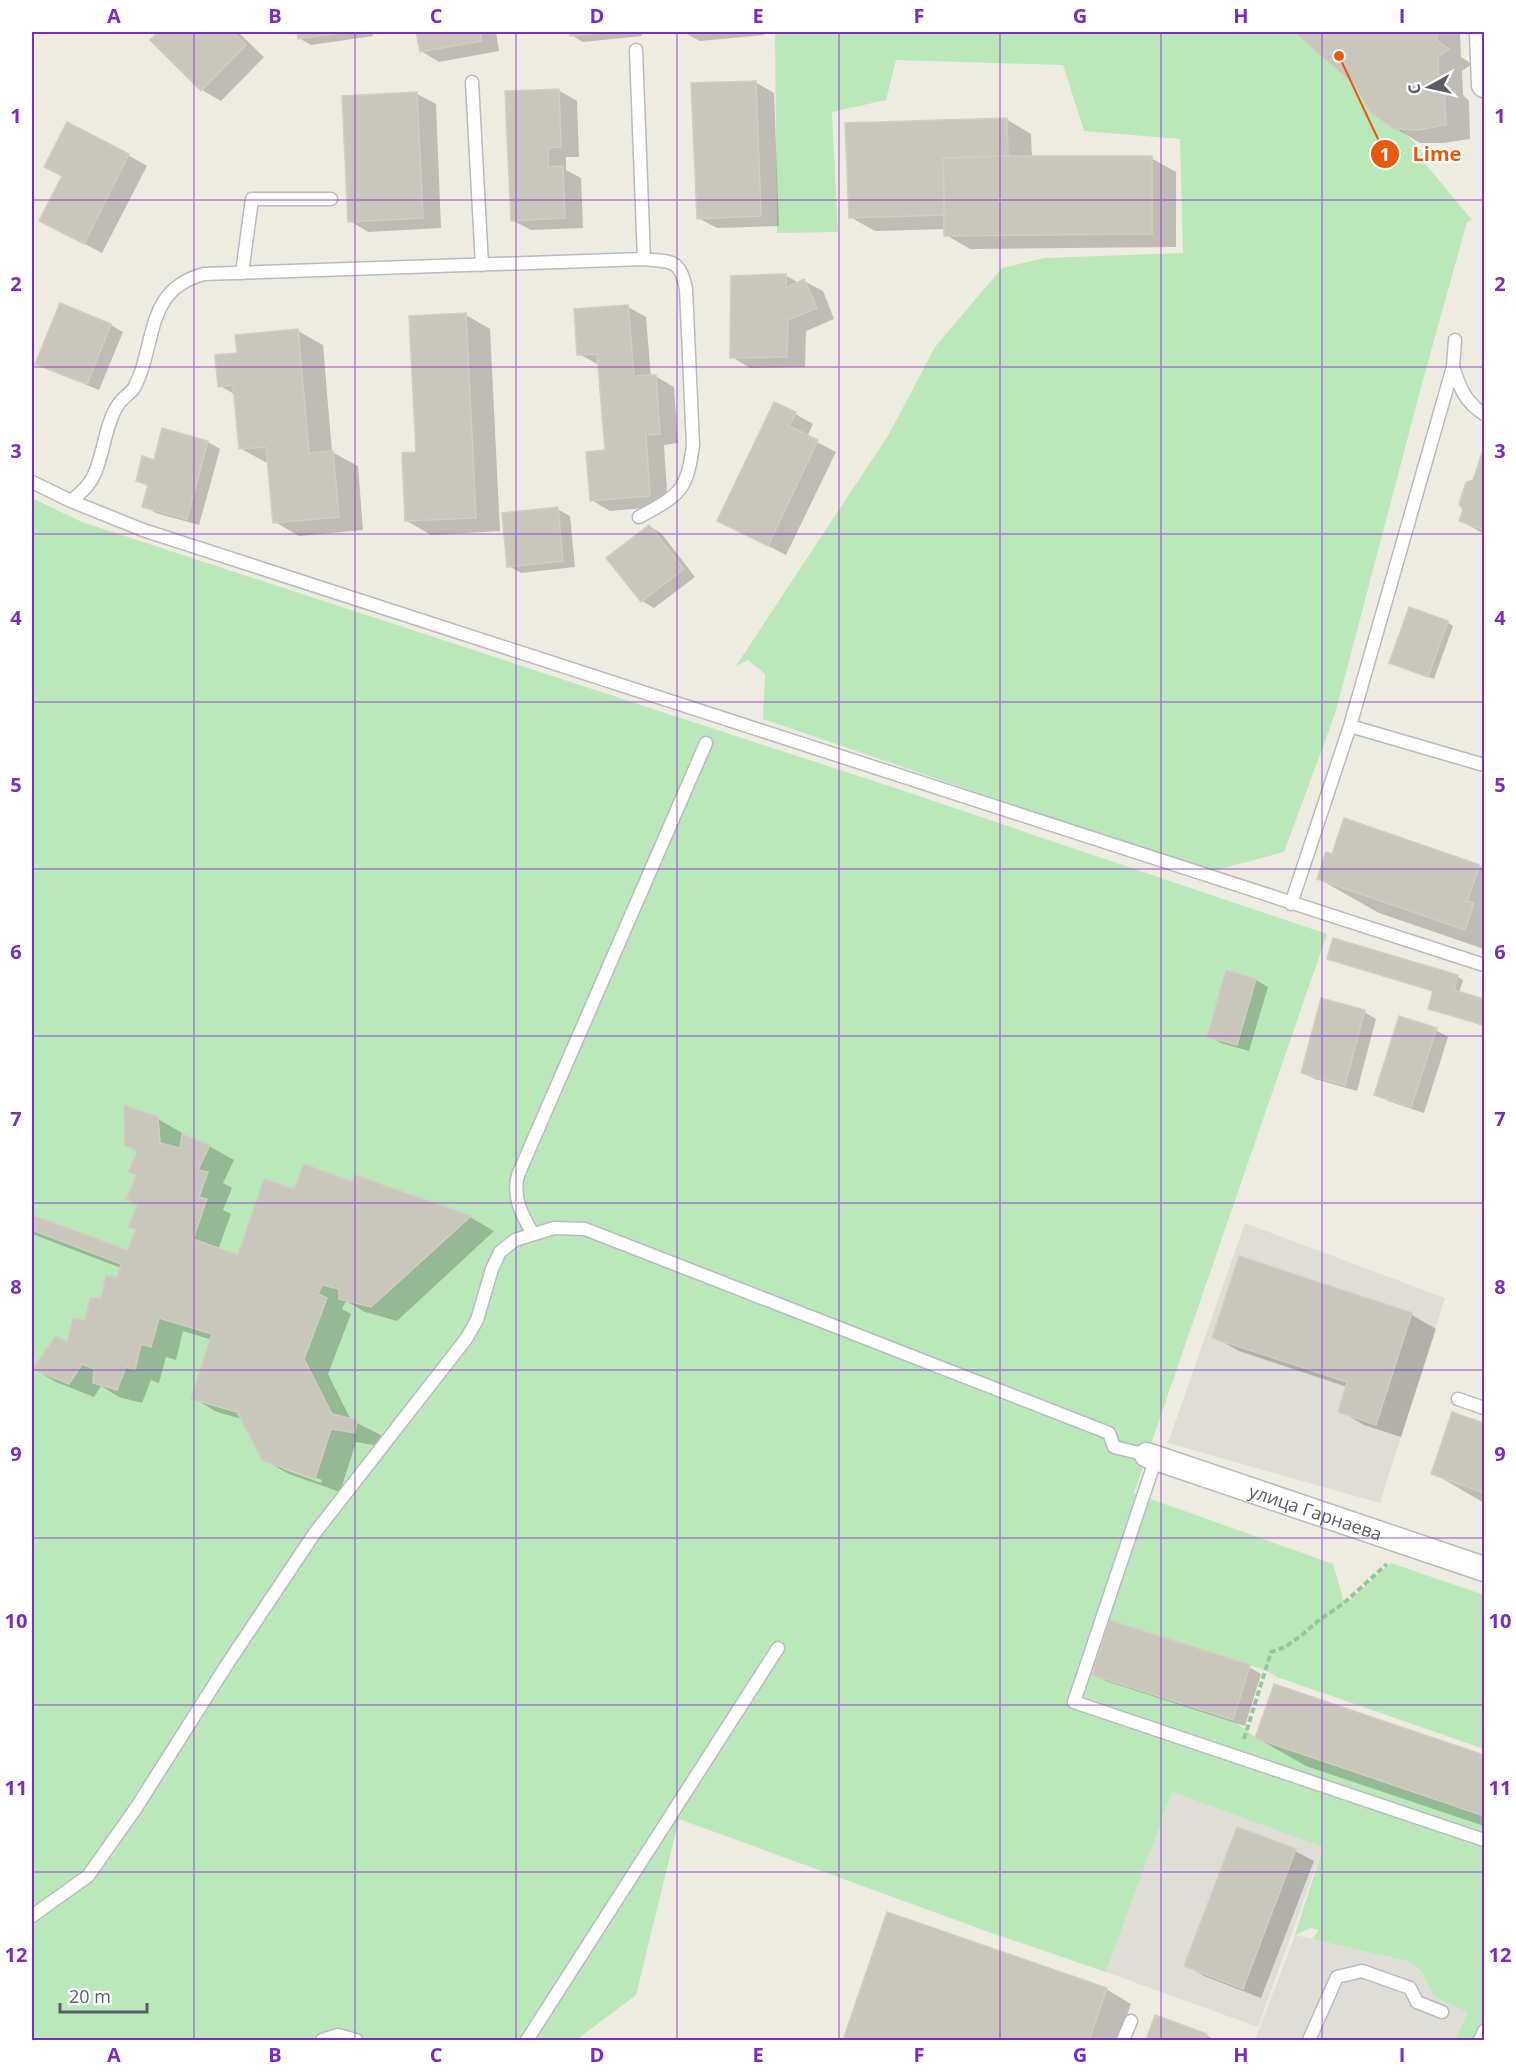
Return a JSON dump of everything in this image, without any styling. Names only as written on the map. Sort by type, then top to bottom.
[{"type":"street","points":[[1482,32],[1485,86]]},
{"type":"street","name":"улица Гарнаева","points":[[1152,1456],[1485,1569]]},
{"type":"lane","points":[[636,50],[644,259]]},
{"type":"lane","points":[[472,82],[482,265]]},
{"type":"lane","points":[[242,273],[252,199],[332,199]]},
{"type":"lane","points":[[71,501],[82,493],[92,480],[118,405],[134,387],[142,367],[148,340],[167,295],[188,278],[204,274],[644,259],[678,265],[683,274],[686,289],[693,445],[690,468],[683,486],[673,498],[639,517]]},
{"type":"lane","points":[[1291,904],[1350,726],[1453,367],[1455,340]]},
{"type":"lane","points":[[1453,367],[1460,387],[1472,406],[1485,414]]},
{"type":"lane","points":[[32,482],[71,501],[165,537],[1291,904],[1485,965]]},
{"type":"lane","points":[[1350,726],[1485,765]]},
{"type":"lane","points":[[533,1234],[517,1200],[515,1187],[518,1175],[706,743]]},
{"type":"lane","points":[[32,1916],[88,1876],[136,1808],[226,1666],[314,1534],[466,1339],[477,1320],[492,1269],[500,1252],[515,1240],[554,1228],[585,1229],[1109,1433],[1114,1447],[1152,1456],[1074,1702],[1485,1840]]},
{"type":"lane","points":[[1458,1399],[1485,1408]]},
{"type":"lane","points":[[526,2040],[778,1648]]},
{"type":"lane","points":[[1309,2040],[1337,1977],[1362,1971],[1410,1988],[1417,2002],[1442,2013]]},
{"type":"lane","points":[[1123,2040],[1131,2021]]},
{"type":"lane","points":[[1480,2040],[1485,2031]]},
{"type":"lane","points":[[322,2040],[338,2035],[356,2040]]},
{"type":"path","points":[[1238,1757],[1270,1652],[1285,1647],[1344,1603],[1391,1560]]},
{"type":"shaded area","points":[[1245,1223],[1445,1298],[1380,1503],[1168,1443]]},
{"type":"shaded area","points":[[1172,1792],[1323,1847],[1258,2027],[1106,1972]]},
{"type":"shaded area","points":[[1295,1935],[1410,1962],[1422,1972],[1434,1997],[1469,2012],[1455,2040],[1255,2040]]},
{"type":"green space","points":[[775,32],[1300,32],[1420,148],[1424,162],[1472,220],[1467,222],[1423,380],[1335,714],[1284,852],[1208,872],[763,719],[765,674],[748,660],[736,666],[889,434],[935,347],[1002,268],[1045,258],[1183,253],[1180,139],[1084,131],[1063,65],[896,60],[886,100],[832,112],[838,232],[777,233]]},
{"type":"green space","points":[[32,498],[82,522],[895,788],[1327,934],[1134,1493],[1333,1564],[1345,1605],[1391,1563],[1484,1595],[1484,1749],[1277,1677],[1265,1670],[1110,1620],[1092,1675],[1233,1720],[1256,1738],[1484,1816],[1484,2040],[1455,2040],[1468,2012],[1434,1997],[1422,1972],[1410,1962],[1312,1939],[1319,1930],[1311,1928],[1295,1935],[1323,1847],[1172,1792],[1106,1972],[983,1930],[679,1819],[636,1995],[576,2040],[32,2040]]},
{"type":"building","points":[[158,32],[232,32],[246,45],[201,91],[150,40]]},
{"type":"building","points":[[297,32],[349,32],[298,39]]},
{"type":"building","points":[[416,32],[480,32],[482,41],[420,52]]},
{"type":"building","points":[[569,32],[611,32],[570,36]]},
{"type":"building","points":[[1294,32],[1437,32],[1437,41],[1449,49],[1438,57],[1439,79],[1444,85],[1446,125],[1418,130],[1394,129],[1370,112],[1355,85]]},
{"type":"building","points":[[756,81],[761,216],[697,219],[691,83]]},
{"type":"building","points":[[559,89],[561,147],[548,148],[548,167],[563,166],[565,218],[511,221],[505,91]]},
{"type":"building","points":[[417,92],[423,218],[348,222],[342,96]]},
{"type":"building","points":[[1007,118],[1008,156],[943,158],[945,215],[849,218],[845,123]]},
{"type":"building","points":[[67,122],[129,154],[84,244],[39,221],[62,176],[44,167]]},
{"type":"building","points":[[1152,156],[1152,234],[944,236],[943,158]]},
{"type":"building","points":[[786,274],[786,288],[804,279],[817,308],[788,320],[787,357],[730,358],[731,276]]},
{"type":"building","points":[[60,303],[111,324],[87,384],[35,364]]},
{"type":"building","points":[[628,305],[634,376],[656,375],[660,434],[646,435],[650,496],[590,501],[586,452],[605,450],[597,354],[577,355],[574,309]]},
{"type":"building","points":[[466,313],[476,518],[405,521],[402,453],[416,452],[409,316]]},
{"type":"building","points":[[298,329],[309,453],[333,451],[339,517],[273,523],[266,447],[239,449],[233,385],[218,387],[215,355],[237,353],[235,335]]},
{"type":"building","points":[[774,402],[796,412],[789,426],[818,440],[768,546],[717,521]]},
{"type":"building","points":[[162,428],[208,441],[187,519],[142,507],[148,485],[136,481],[142,456],[154,460]]},
{"type":"building","points":[[1482,453],[1484,454],[1484,530],[1459,521],[1463,510],[1459,504],[1466,482],[1473,480]]},
{"type":"building","points":[[558,507],[563,561],[507,567],[502,513]]},
{"type":"building","points":[[649,525],[684,569],[641,602],[606,558]]},
{"type":"building","points":[[1409,607],[1448,621],[1428,677],[1389,663]]},
{"type":"building","points":[[1344,818],[1480,865],[1467,901],[1474,903],[1465,930],[1317,879],[1326,852],[1332,854]]},
{"type":"building","points":[[1333,938],[1458,975],[1454,990],[1484,999],[1484,1025],[1428,1009],[1433,991],[1327,959]]},
{"type":"building","points":[[1226,970],[1256,979],[1237,1045],[1207,1037]]},
{"type":"building","points":[[1321,998],[1365,1010],[1345,1085],[1301,1073]]},
{"type":"building","points":[[1399,1016],[1437,1028],[1411,1107],[1374,1095]]},
{"type":"building","points":[[124,1105],[158,1117],[160,1143],[180,1148],[182,1134],[210,1145],[198,1170],[208,1172],[199,1197],[207,1199],[193,1239],[238,1255],[264,1179],[294,1189],[304,1164],[352,1182],[355,1175],[471,1216],[371,1307],[339,1299],[339,1289],[322,1285],[318,1294],[327,1298],[304,1359],[332,1414],[357,1420],[355,1433],[331,1429],[315,1479],[263,1461],[237,1412],[191,1399],[212,1334],[159,1318],[151,1347],[141,1344],[135,1370],[126,1367],[117,1390],[93,1383],[94,1369],[82,1364],[69,1384],[32,1369],[56,1336],[67,1342],[73,1318],[85,1320],[90,1298],[101,1298],[106,1275],[117,1277],[121,1264],[32,1230],[32,1215],[127,1250],[136,1230],[128,1227],[137,1205],[126,1199],[137,1175],[128,1172],[138,1150],[125,1146]]},
{"type":"building","points":[[1239,1256],[1412,1313],[1376,1425],[1338,1412],[1347,1382],[1212,1338]]},
{"type":"building","points":[[1452,1412],[1484,1423],[1484,1493],[1431,1474]]},
{"type":"building","points":[[1109,1620],[1250,1665],[1233,1720],[1092,1675]]},
{"type":"building","points":[[1274,1684],[1484,1755],[1484,1816],[1255,1738]]},
{"type":"building","points":[[1237,1827],[1296,1849],[1243,1989],[1184,1966]]},
{"type":"building","points":[[887,1912],[1107,1988],[1089,2040],[843,2040]]},
{"type":"building","points":[[1155,2015],[1207,2034],[1204,2040],[1146,2040]]},
{"type":"place","name":"Lime","points":[[1339,56]]}]
